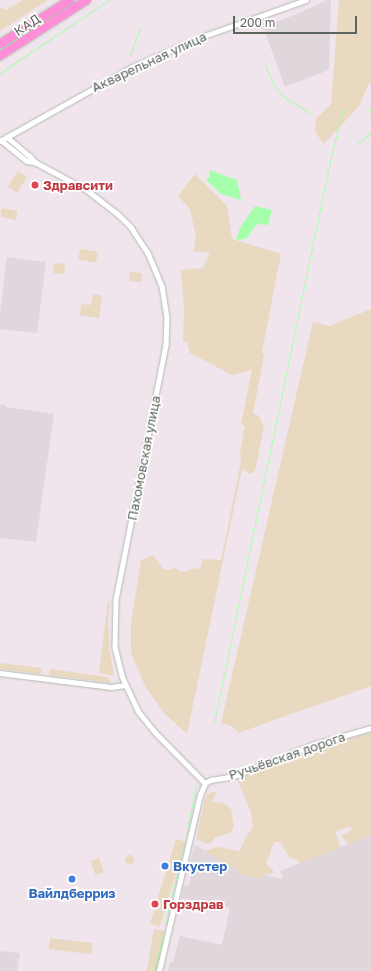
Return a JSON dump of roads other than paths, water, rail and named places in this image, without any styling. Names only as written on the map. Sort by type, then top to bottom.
[{"type":"highway","name":"КАД","points":[[0,44],[70,0]]},
{"type":"highway","name":"КАД","points":[[0,56],[87,0]]},
{"type":"street","name":"Акварельная улица","points":[[0,140],[132,68],[204,36],[306,0]]},
{"type":"street","name":"Пахомовская улица","points":[[7,137],[35,162]]},
{"type":"street","name":"Пахомовская улица","points":[[0,140],[27,161],[35,162],[87,190],[118,214],[131,227],[155,267],[167,316],[166,345],[116,600],[115,647],[125,685],[138,711],[146,722],[205,783]]},
{"type":"street","points":[[0,673],[111,687],[125,685]]},
{"type":"street","name":"Ручьёвская дорога","points":[[205,783],[211,780],[234,776],[312,745],[371,728]]},
{"type":"street","points":[[159,971],[200,795],[205,783]]},
{"type":"waterway","points":[[0,73],[109,0]]},
{"type":"waterway","points":[[214,723],[330,161],[343,108],[343,0]]},
{"type":"waterway","points":[[130,55],[140,28]]},
{"type":"waterway","points":[[265,64],[273,84],[284,97],[310,113]]},
{"type":"waterway","points":[[371,105],[371,115]]},
{"type":"waterway","points":[[357,144],[371,133]]},
{"type":"waterway","points":[[186,836],[196,785]]},
{"type":"waterway","points":[[165,924],[184,844]]},
{"type":"waterway","points":[[154,971],[163,934]]},
{"type":"place","name":"Здравсити","points":[[35,185]]},
{"type":"place","name":"Вкустер","points":[[165,866]]},
{"type":"place","name":"Вайлдберриз","points":[[72,879]]},
{"type":"place","name":"Горздрав","points":[[155,904]]}]
